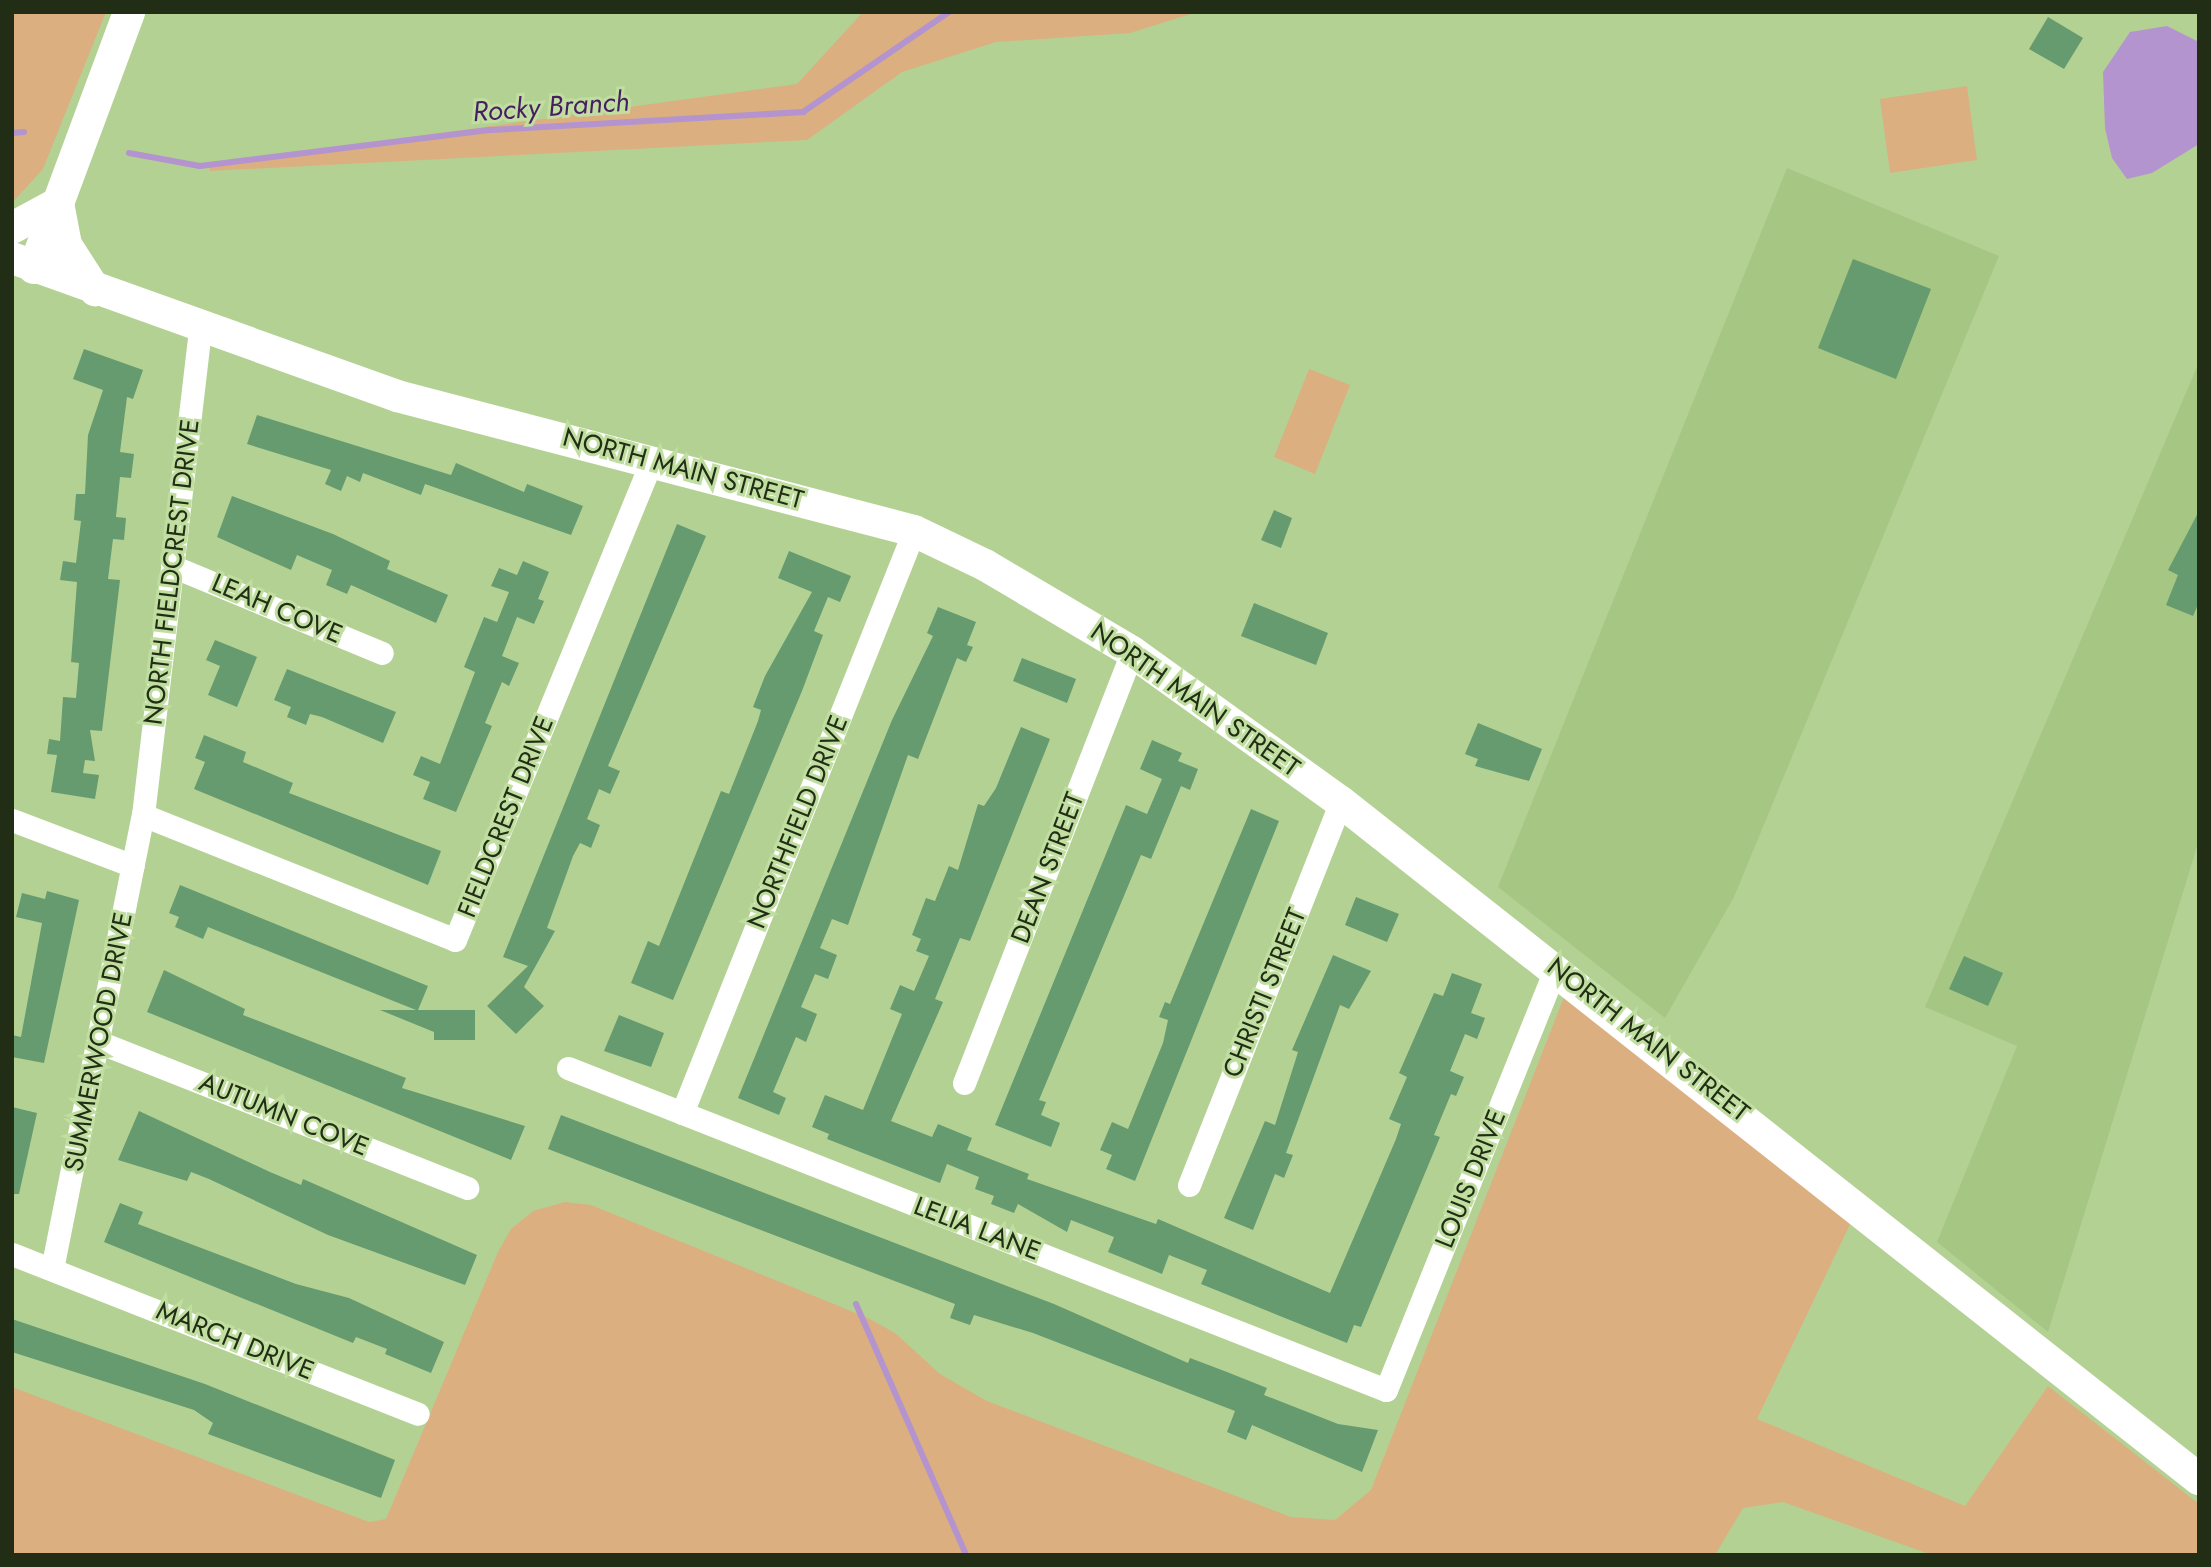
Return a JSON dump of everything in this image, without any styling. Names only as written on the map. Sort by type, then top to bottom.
[{"type":"street","points":[[23,263],[58,203],[129,12]]},
{"type":"street","points":[[12,228],[58,203]]},
{"type":"street","points":[[58,203],[66,245],[95,290]]},
{"type":"street","name":"NORTH MAIN STREET","points":[[23,263],[397,396],[652,460],[914,531],[1132,652],[1341,802],[1556,967],[2199,1479]]},
{"type":"street","name":"NORTH FIELDCREST DRIVE","points":[[143,815],[200,328]]},
{"type":"street","name":"FIELDCREST DRIVE","points":[[143,815],[455,940],[652,460]]},
{"type":"street","name":"NORTHFIELD DRIVE","points":[[682,1113],[914,531]]},
{"type":"street","name":"LEAH COVE","points":[[172,566],[382,653]]},
{"type":"street","name":"DEAN STREET","points":[[964,1083],[1132,652]]},
{"type":"street","name":"CHRISTI STREET","points":[[1189,1185],[1341,802]]},
{"type":"street","name":"SUMMERWOOD DRIVE","points":[[52,1269],[101,1043],[143,815]]},
{"type":"street","points":[[12,820],[133,866]]},
{"type":"street","name":"LOUIS DRIVE","points":[[1386,1390],[1556,967]]},
{"type":"street","name":"AUTUMN COVE","points":[[101,1043],[467,1188]]},
{"type":"street","name":"LELIA LANE","points":[[568,1068],[1386,1390]]},
{"type":"street","name":"MARCH DRIVE","points":[[12,1254],[418,1414]]},
{"type":"shaded area","points":[[12,12],[106,12],[43,169],[12,203]]},
{"type":"shaded area","points":[[863,12],[1197,12],[1130,33],[996,42],[902,72],[807,140],[210,171],[209,165],[797,84]]},
{"type":"shaded area","points":[[2167,26],[2199,42],[2199,144],[2152,173],[2127,179],[2112,158],[2105,128],[2103,72],[2130,32]]},
{"type":"shaded area","points":[[1967,86],[1977,160],[1890,173],[1880,99]]},
{"type":"shaded area","points":[[1787,168],[1999,256],[1734,897],[1665,1018],[1498,887]]},
{"type":"shaded area","points":[[2199,362],[2199,840],[2048,1332],[1937,1242],[2017,1046],[1925,1007]]},
{"type":"shaded area","points":[[1309,369],[1350,385],[1315,474],[1274,457]]},
{"type":"shaded area","points":[[1566,992],[1853,1218],[1757,1419],[1965,1506],[2048,1386],[2199,1504],[2199,1555],[1932,1555],[1783,1502],[1743,1508],[1715,1555],[12,1555],[12,1387],[369,1522],[386,1519],[498,1252],[511,1229],[533,1211],[565,1202],[591,1205],[868,1318],[895,1333],[940,1374],[987,1401],[1291,1517],[1335,1520],[1371,1490]]},
{"type":"building","points":[[2048,17],[2083,38],[2064,69],[2029,49]]},
{"type":"building","points":[[1853,259],[1931,289],[1896,379],[1818,348]]},
{"type":"building","points":[[84,349],[143,370],[133,399],[127,397],[120,452],[134,454],[131,478],[120,477],[116,517],[126,518],[124,540],[113,539],[108,579],[120,580],[102,731],[90,730],[95,761],[85,760],[83,773],[99,775],[95,799],[51,792],[57,755],[47,754],[49,739],[60,741],[63,697],[76,698],[79,663],[71,662],[77,582],[60,580],[63,561],[76,563],[81,521],[74,520],[76,494],[85,494],[88,435],[103,390],[73,379]]},
{"type":"building","points":[[257,415],[451,475],[456,463],[524,492],[527,484],[583,506],[571,535],[425,484],[421,495],[363,473],[360,482],[347,476],[341,491],[325,484],[331,470],[247,444]]},
{"type":"building","points":[[232,496],[333,534],[390,561],[387,569],[448,595],[436,623],[351,585],[347,594],[326,585],[332,570],[297,555],[291,570],[217,537]]},
{"type":"building","points":[[1274,510],[1292,518],[1281,548],[1261,540]]},
{"type":"building","points":[[2199,511],[2199,602],[2193,616],[2166,605],[2178,575],[2168,570]]},
{"type":"building","points":[[677,524],[706,536],[608,766],[620,771],[610,794],[599,789],[587,819],[600,825],[591,848],[580,843],[573,856],[547,928],[555,931],[524,987],[544,1006],[516,1034],[487,1006],[528,966],[503,957]]},
{"type":"building","points":[[789,551],[851,576],[840,602],[828,597],[814,631],[823,635],[802,691],[673,1000],[631,983],[648,941],[659,946],[721,791],[729,794],[758,721],[761,710],[753,707],[765,676],[812,592],[778,578]]},
{"type":"building","points":[[523,561],[549,572],[538,599],[544,601],[534,624],[517,617],[502,656],[519,663],[509,686],[502,682],[485,723],[492,726],[456,812],[423,799],[430,782],[413,775],[421,756],[440,764],[475,672],[464,667],[484,617],[497,622],[509,592],[491,586],[499,568],[517,575]]},
{"type":"building","points":[[1254,603],[1328,633],[1316,665],[1241,636]]},
{"type":"building","points":[[938,607],[976,622],[967,645],[973,647],[966,662],[957,658],[918,759],[908,755],[848,925],[832,919],[820,948],[837,955],[828,979],[815,974],[801,1007],[817,1014],[806,1042],[796,1037],[773,1092],[786,1098],[779,1115],[738,1098],[892,720],[933,636],[927,633]]},
{"type":"building","points":[[215,640],[257,657],[237,707],[208,695],[220,666],[206,660]]},
{"type":"building","points":[[1022,658],[1076,679],[1067,703],[1013,681]]},
{"type":"building","points":[[287,669],[396,712],[383,743],[322,717],[310,714],[306,725],[287,717],[291,707],[274,700]]},
{"type":"building","points":[[1478,723],[1542,749],[1529,781],[1475,766],[1478,759],[1465,754]]},
{"type":"building","points":[[1021,727],[1050,739],[970,941],[960,938],[935,999],[943,1002],[891,1121],[932,1137],[938,1124],[972,1138],[967,1150],[1029,1174],[1027,1179],[1156,1224],[1158,1219],[1330,1293],[1396,1139],[1401,1124],[1389,1119],[1407,1077],[1399,1073],[1434,993],[1443,996],[1452,973],[1482,984],[1471,1013],[1485,1018],[1477,1039],[1465,1034],[1450,1071],[1464,1077],[1456,1096],[1451,1094],[1434,1135],[1440,1137],[1361,1327],[1354,1325],[1347,1343],[1201,1284],[1207,1270],[1169,1255],[1162,1274],[1108,1252],[1114,1237],[1071,1220],[1067,1232],[1018,1204],[1014,1213],[991,1204],[994,1196],[975,1189],[979,1177],[947,1164],[940,1183],[827,1139],[829,1134],[812,1127],[825,1095],[863,1110],[902,1014],[890,1009],[900,985],[914,991],[929,956],[916,951],[921,939],[912,935],[926,898],[935,901],[949,866],[958,870],[978,804],[984,806],[996,788]]},
{"type":"building","points":[[204,735],[246,752],[243,762],[293,783],[289,793],[441,851],[428,885],[194,789],[205,762],[195,758]]},
{"type":"building","points":[[1152,740],[1182,753],[1178,761],[1198,769],[1190,790],[1181,786],[1151,859],[1141,855],[1039,1100],[1046,1102],[1041,1115],[1060,1123],[1051,1147],[995,1125],[1126,805],[1147,814],[1162,779],[1140,769]]},
{"type":"building","points":[[1251,809],[1279,821],[1135,1181],[1106,1169],[1112,1155],[1100,1150],[1112,1122],[1128,1129],[1163,1043],[1168,1020],[1159,1017],[1165,1002],[1170,1004]]},
{"type":"building","points":[[180,885],[428,986],[418,1010],[475,1010],[475,1040],[434,1040],[434,1032],[380,1010],[416,1010],[208,927],[203,939],[175,927],[179,917],[169,913]]},
{"type":"building","points":[[47,891],[79,900],[44,1063],[12,1057],[12,1035],[21,1037],[42,923],[16,917],[22,893],[45,899]]},
{"type":"building","points":[[1356,897],[1399,914],[1387,942],[1345,925]]},
{"type":"building","points":[[1333,955],[1371,971],[1349,1009],[1340,1005],[1286,1153],[1293,1155],[1284,1178],[1275,1174],[1253,1230],[1224,1218],[1265,1121],[1275,1125],[1298,1052],[1292,1050]]},
{"type":"building","points":[[1964,956],[2003,973],[1988,1006],[1949,989]]},
{"type":"building","points":[[164,970],[245,1009],[243,1015],[406,1078],[402,1088],[525,1126],[511,1160],[147,1012]]},
{"type":"building","points":[[619,1015],[664,1033],[651,1067],[604,1051]]},
{"type":"building","points":[[12,1107],[37,1113],[19,1194],[12,1194]]},
{"type":"building","points":[[139,1111],[270,1172],[301,1185],[303,1179],[477,1255],[465,1285],[328,1235],[191,1172],[187,1181],[118,1160]]},
{"type":"building","points":[[561,1115],[1054,1304],[1188,1363],[1190,1358],[1227,1372],[1267,1388],[1264,1395],[1338,1424],[1378,1430],[1362,1472],[1252,1425],[1246,1440],[1227,1432],[1235,1411],[1033,1333],[974,1315],[970,1325],[950,1318],[955,1304],[548,1149]]},
{"type":"building","points":[[120,1203],[143,1212],[138,1224],[296,1284],[349,1298],[444,1342],[431,1373],[385,1354],[387,1349],[356,1337],[353,1343],[104,1242]]},
{"type":"building","points":[[12,1319],[205,1384],[395,1460],[381,1498],[208,1434],[213,1423],[194,1410],[12,1352]]},
{"type":"waterway","name":"Rocky Branch","points":[[129,153],[200,166],[491,130],[803,112],[949,12]]},
{"type":"waterway","name":"Rocky Branch","points":[[12,133],[24,132]]},
{"type":"waterway","points":[[856,1304],[966,1555]]}]
